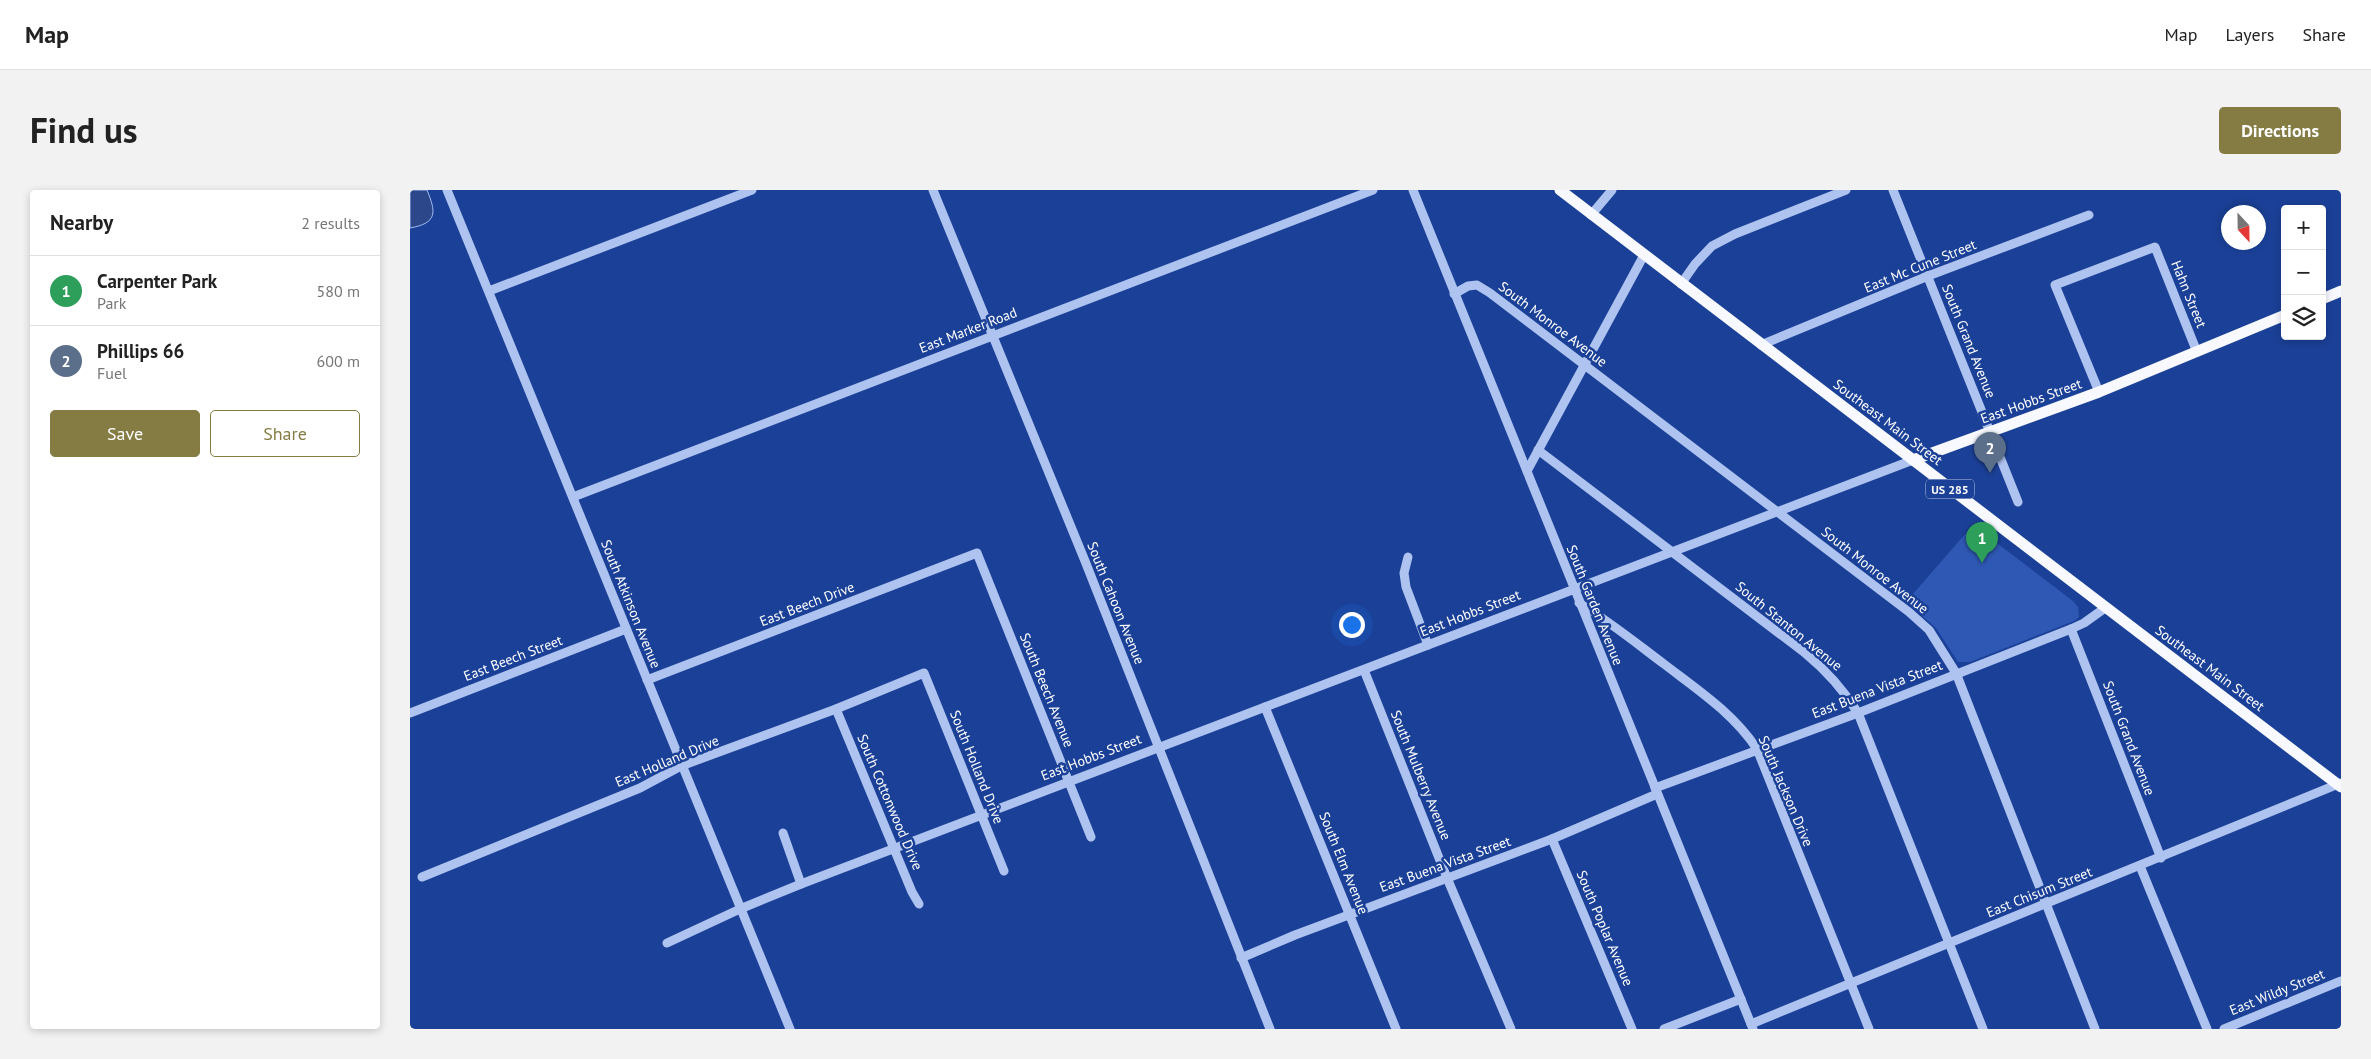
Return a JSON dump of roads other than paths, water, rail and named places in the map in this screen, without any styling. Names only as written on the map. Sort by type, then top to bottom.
[{"type":"main road","name":"Southeast Main Street","points":[[1560,190],[2105,608],[2340,785]]},
{"type":"main road","points":[[2326,297],[2341,291]]},
{"type":"main road","name":"East Hobbs Street","points":[[1913,460],[2099,392],[2281,317]]},
{"type":"street","name":"South Atkinson Avenue","points":[[447,190],[790,1029]]},
{"type":"street","points":[[489,292],[752,190]]},
{"type":"street","name":"South Cahoon Avenue","points":[[933,190],[1159,748],[1270,1029]]},
{"type":"street","name":"East Marker Road","points":[[573,497],[992,334],[1374,190]]},
{"type":"street","name":"South Garden Avenue","points":[[1414,190],[1454,294],[1752,1027]]},
{"type":"street","points":[[1591,215],[1612,190]]},
{"type":"street","points":[[1681,284],[1695,264],[1712,246],[1735,234],[1846,190]]},
{"type":"street","name":"South Grand Avenue","points":[[1893,190],[2018,502]]},
{"type":"street","name":"East Mc Cune Street","points":[[1761,345],[1928,276],[2089,215]]},
{"type":"street","name":"Hahn Street","points":[[2099,392],[2055,285],[2155,247],[2197,352]]},
{"type":"street","points":[[1527,471],[1541,452],[1584,365],[1644,255]]},
{"type":"street","name":"South Monroe Avenue","points":[[1454,294],[1468,286],[1477,285],[1910,612],[1929,630],[1956,673],[2045,897],[2094,1029]]},
{"type":"street","name":"South Stanton Avenue","points":[[1541,452],[1827,671],[1844,691],[1858,713],[1982,1029]]},
{"type":"street","name":"East Hobbs Street","points":[[667,943],[740,909],[801,884],[1913,460]]},
{"type":"street","name":"East Beech Drive","points":[[647,680],[978,553]]},
{"type":"street","name":"South Beech Avenue","points":[[978,553],[1091,837]]},
{"type":"street","points":[[1408,557],[1404,573],[1406,587],[1428,645]]},
{"type":"street","name":"South Jackson Drive","points":[[1579,603],[1620,630],[1725,710],[1744,729],[1757,749],[1869,1029]]},
{"type":"street","name":"East Buena Vista Street","points":[[1241,958],[1350,914],[1552,838],[1656,791],[1757,749],[1858,713],[2072,629],[2105,608]]},
{"type":"street","name":"East Beech Street","points":[[410,713],[626,629]]},
{"type":"street","name":"South Grand Avenue","points":[[2072,629],[2161,858]]},
{"type":"street","name":"South Mulberry Avenue","points":[[1364,670],[1447,878],[1511,1029]]},
{"type":"street","name":"East Holland Drive","points":[[422,877],[640,788],[681,766],[836,709],[924,673]]},
{"type":"street","name":"South Holland Drive","points":[[924,673],[1004,871]]},
{"type":"street","name":"South Elm Avenue","points":[[1266,708],[1396,1029]]},
{"type":"street","name":"South Cottonwood Drive","points":[[836,709],[912,892],[920,904]]},
{"type":"street","name":"East Chisum Street","points":[[1752,1027],[1850,983],[2340,785]]},
{"type":"street","points":[[783,833],[801,884]]},
{"type":"street","name":"South Poplar Avenue","points":[[1552,838],[1632,1029]]},
{"type":"street","points":[[2140,866],[2207,1029]]},
{"type":"street","name":"East Wildy Street","points":[[2224,1029],[2341,981]]},
{"type":"street","points":[[1664,1029],[1740,999]]},
{"type":"place","name":"Phillips 66","points":[[1990,473]]},
{"type":"place","name":"Carpenter Park","points":[[1982,563]]}]
